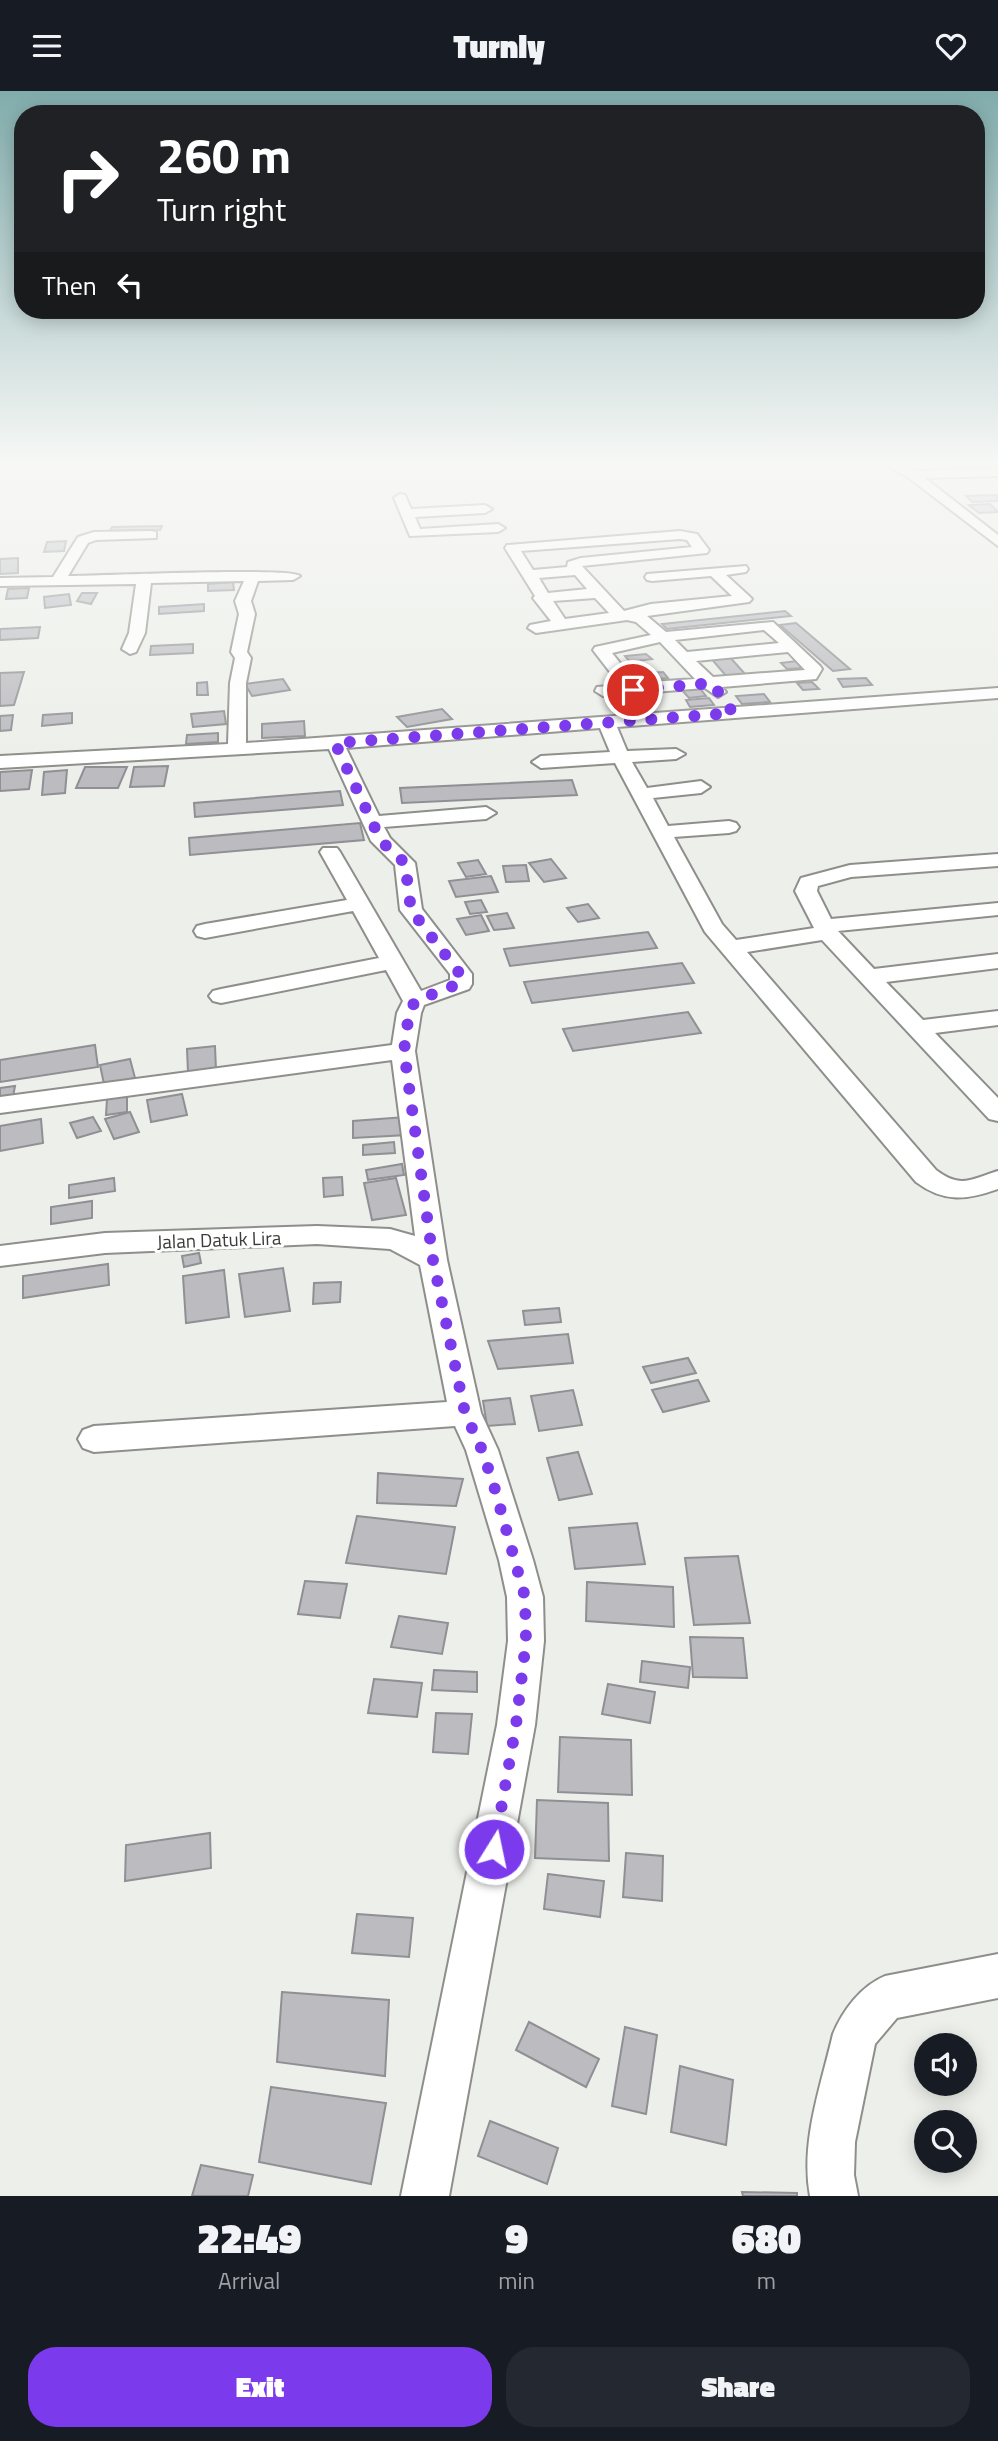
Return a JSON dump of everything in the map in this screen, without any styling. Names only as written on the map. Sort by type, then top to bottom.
[{"type":"street","points":[[58,580],[69,562]]},
{"type":"street","points":[[520,562],[560,624]]},
{"type":"street","points":[[578,562],[596,593],[626,616],[663,636],[712,683],[733,713]]},
{"type":"street","points":[[643,562],[682,605]]},
{"type":"street","points":[[647,568],[665,562]]},
{"type":"street","points":[[527,575],[579,566],[715,572],[741,569]]},
{"type":"street","points":[[536,628],[626,616],[651,609],[744,599],[715,572]]},
{"type":"street","points":[[237,747],[238,683],[243,658],[239,652],[247,614],[243,601],[250,590],[251,576]]},
{"type":"street","points":[[0,582],[293,576]]},
{"type":"street","points":[[130,649],[137,633],[144,580]]},
{"type":"street","points":[[541,598],[596,593]]},
{"type":"street","points":[[603,691],[633,690],[813,673],[811,665],[767,625],[663,636],[601,650],[633,690]]},
{"type":"street","points":[[685,657],[792,647]]},
{"type":"street","points":[[0,762],[335,743],[998,693]]},
{"type":"street","points":[[607,723],[621,758],[663,832],[703,913],[926,1176],[940,1188],[953,1192],[998,1180]]},
{"type":"street","points":[[335,743],[384,845],[405,863],[411,910],[460,974],[461,983],[415,1001],[409,1013],[404,1051],[433,1260],[465,1413],[482,1450],[525,1597],[526,1641],[516,1725],[425,2196]]},
{"type":"street","points":[[541,762],[676,754]]},
{"type":"street","points":[[641,794],[701,787]]},
{"type":"street","points":[[372,822],[486,813]]},
{"type":"street","points":[[663,832],[729,827]]},
{"type":"street","points":[[330,852],[415,1001]]},
{"type":"street","points":[[998,859],[850,871],[808,882],[806,891],[826,929],[917,1028],[988,1091],[998,1113]]},
{"type":"street","points":[[205,931],[359,904]]},
{"type":"street","points":[[732,948],[826,929],[998,909]]},
{"type":"street","points":[[869,977],[998,961]]},
{"type":"street","points":[[220,996],[393,963]]},
{"type":"street","points":[[917,1028],[998,1018]]},
{"type":"street","points":[[0,1105],[404,1051]]},
{"type":"street","name":"Jalan Datuk Lira","points":[[0,1256],[105,1243],[317,1235],[390,1238],[404,1242],[433,1260]]},
{"type":"street","points":[[94,1439],[465,1413]]},
{"type":"street","points":[[834,2196],[830,2175],[832,2143],[855,2034],[885,1998],[998,1976]]},
{"type":"building","points":[[0,562],[18,562],[18,573],[0,574]]},
{"type":"building","points":[[233,582],[234,590],[208,591],[208,584]]},
{"type":"building","points":[[29,588],[27,598],[6,599],[8,589]]},
{"type":"building","points":[[82,593],[97,593],[91,604],[77,601]]},
{"type":"building","points":[[69,594],[71,605],[45,608],[44,597]]},
{"type":"building","points":[[204,604],[204,611],[159,614],[159,607]]},
{"type":"building","points":[[785,611],[791,616],[667,629],[662,624]]},
{"type":"building","points":[[796,623],[850,669],[833,671],[780,625]]},
{"type":"building","points":[[40,627],[38,638],[0,640],[0,629]]},
{"type":"building","points":[[193,644],[193,653],[150,655],[151,646]]},
{"type":"building","points":[[646,654],[652,659],[630,662],[625,656]]},
{"type":"building","points":[[727,654],[746,675],[727,677],[709,656]]},
{"type":"building","points":[[797,661],[804,668],[787,669],[781,663]]},
{"type":"building","points":[[24,672],[14,705],[0,706],[0,673]]},
{"type":"building","points":[[663,672],[668,678],[637,681],[632,674]]},
{"type":"building","points":[[866,678],[872,685],[843,687],[838,679]]},
{"type":"building","points":[[283,679],[290,690],[252,696],[245,684]]},
{"type":"building","points":[[207,682],[208,695],[197,695],[197,683]]},
{"type":"building","points":[[812,682],[819,689],[803,690],[797,683]]},
{"type":"building","points":[[698,686],[706,696],[689,698],[680,688]]},
{"type":"building","points":[[764,694],[770,702],[742,704],[736,696]]},
{"type":"building","points":[[709,698],[714,705],[690,707],[686,700]]},
{"type":"building","points":[[442,709],[452,719],[407,727],[397,717]]},
{"type":"building","points":[[224,711],[226,724],[193,727],[191,714]]},
{"type":"building","points":[[72,713],[72,723],[42,726],[43,715]]},
{"type":"building","points":[[13,715],[11,730],[0,731],[0,716]]},
{"type":"building","points":[[304,721],[305,736],[262,738],[262,724]]},
{"type":"building","points":[[218,733],[218,742],[186,744],[187,735]]},
{"type":"building","points":[[168,766],[164,786],[130,787],[134,767]]},
{"type":"building","points":[[85,767],[127,767],[118,788],[76,788]]},
{"type":"building","points":[[32,770],[29,789],[0,791],[0,772]]},
{"type":"building","points":[[67,770],[65,793],[42,795],[44,772]]},
{"type":"building","points":[[572,780],[577,795],[402,803],[400,788]]},
{"type":"building","points":[[340,791],[343,805],[195,817],[194,803]]},
{"type":"building","points":[[360,823],[364,840],[190,855],[189,838]]},
{"type":"building","points":[[551,859],[566,878],[544,882],[529,863]]},
{"type":"building","points":[[478,860],[486,874],[466,877],[458,863]]},
{"type":"building","points":[[526,865],[529,881],[506,882],[503,866]]},
{"type":"building","points":[[491,876],[498,892],[456,897],[449,881]]},
{"type":"building","points":[[481,900],[487,912],[470,914],[465,902]]},
{"type":"building","points":[[588,904],[599,918],[578,922],[567,908]]},
{"type":"building","points":[[507,913],[514,928],[494,930],[487,916]]},
{"type":"building","points":[[481,915],[489,931],[466,935],[457,919]]},
{"type":"building","points":[[648,932],[657,948],[510,966],[504,949]]},
{"type":"building","points":[[682,963],[694,983],[532,1003],[524,982]]},
{"type":"building","points":[[688,1012],[701,1033],[573,1051],[563,1029]]},
{"type":"building","points":[[95,1045],[98,1067],[0,1082],[0,1060]]},
{"type":"building","points":[[215,1046],[216,1070],[188,1072],[187,1049]]},
{"type":"building","points":[[130,1059],[135,1078],[104,1084],[100,1065]]},
{"type":"building","points":[[15,1086],[13,1097],[0,1098],[0,1088]]},
{"type":"building","points":[[182,1094],[187,1115],[151,1122],[147,1100]]},
{"type":"building","points":[[127,1096],[127,1112],[106,1115],[107,1099]]},
{"type":"building","points":[[130,1112],[139,1132],[114,1139],[105,1119]]},
{"type":"building","points":[[93,1117],[101,1131],[77,1138],[70,1123]]},
{"type":"building","points":[[405,1117],[407,1135],[353,1138],[353,1121]]},
{"type":"building","points":[[41,1119],[43,1143],[0,1151],[0,1126]]},
{"type":"building","points":[[394,1142],[395,1153],[363,1155],[363,1145]]},
{"type":"building","points":[[402,1164],[404,1175],[368,1180],[366,1170]]},
{"type":"building","points":[[342,1177],[343,1195],[324,1197],[323,1178]]},
{"type":"building","points":[[114,1178],[115,1191],[69,1198],[69,1185]]},
{"type":"building","points":[[396,1178],[406,1215],[372,1220],[364,1183]]},
{"type":"building","points":[[92,1201],[92,1218],[51,1224],[51,1207]]},
{"type":"building","points":[[199,1253],[201,1263],[184,1267],[182,1256]]},
{"type":"building","points":[[108,1264],[109,1285],[23,1298],[23,1276]]},
{"type":"building","points":[[283,1268],[290,1311],[245,1317],[239,1274]]},
{"type":"building","points":[[224,1270],[229,1317],[186,1323],[183,1276]]},
{"type":"building","points":[[341,1282],[340,1302],[313,1304],[314,1283]]},
{"type":"building","points":[[559,1308],[561,1322],[525,1325],[523,1311]]},
{"type":"building","points":[[568,1334],[573,1363],[498,1369],[488,1341]]},
{"type":"building","points":[[688,1358],[696,1373],[651,1383],[643,1367]]},
{"type":"building","points":[[698,1380],[709,1401],[663,1412],[652,1390]]},
{"type":"building","points":[[573,1390],[582,1425],[539,1431],[531,1396]]},
{"type":"building","points":[[510,1398],[515,1424],[487,1426],[483,1401]]},
{"type":"building","points":[[578,1452],[592,1494],[559,1500],[547,1458]]},
{"type":"building","points":[[378,1473],[463,1479],[456,1506],[377,1503]]},
{"type":"building","points":[[357,1516],[455,1527],[446,1574],[346,1563]]},
{"type":"building","points":[[637,1523],[645,1564],[575,1569],[569,1528]]},
{"type":"building","points":[[738,1556],[750,1623],[694,1625],[685,1558]]},
{"type":"building","points":[[305,1581],[347,1584],[340,1618],[298,1614]]},
{"type":"building","points":[[587,1582],[673,1587],[674,1627],[586,1621]]},
{"type":"building","points":[[399,1616],[448,1623],[442,1654],[391,1647]]},
{"type":"building","points":[[690,1637],[743,1638],[747,1678],[693,1677]]},
{"type":"building","points":[[642,1661],[690,1667],[688,1688],[640,1682]]},
{"type":"building","points":[[434,1670],[477,1672],[477,1692],[432,1690]]},
{"type":"building","points":[[374,1679],[422,1683],[417,1717],[368,1713]]},
{"type":"building","points":[[608,1684],[655,1692],[650,1723],[602,1714]]},
{"type":"building","points":[[436,1713],[472,1714],[468,1754],[433,1752]]},
{"type":"building","points":[[560,1737],[631,1740],[632,1795],[558,1792]]},
{"type":"building","points":[[537,1800],[608,1803],[609,1861],[535,1858]]},
{"type":"building","points":[[210,1833],[211,1868],[125,1881],[126,1845]]},
{"type":"building","points":[[626,1853],[663,1856],[662,1901],[623,1897]]},
{"type":"building","points":[[548,1874],[604,1881],[600,1917],[544,1909]]},
{"type":"building","points":[[357,1914],[413,1918],[409,1957],[352,1953]]},
{"type":"building","points":[[282,1992],[389,2000],[385,2076],[277,2062]]},
{"type":"building","points":[[529,2022],[599,2059],[586,2087],[516,2050]]},
{"type":"building","points":[[625,2027],[657,2035],[646,2114],[612,2106]]},
{"type":"building","points":[[680,2066],[733,2080],[726,2145],[671,2132]]},
{"type":"building","points":[[271,2087],[386,2103],[371,2184],[259,2162]]},
{"type":"building","points":[[490,2121],[558,2148],[547,2184],[478,2156]]},
{"type":"building","points":[[201,2165],[253,2175],[248,2196],[192,2196]]},
{"type":"building","points":[[742,2192],[797,2193],[797,2196],[743,2196]]},
{"type":"route","points":[[494,1849],[516,1725],[526,1641],[525,1597],[494,1486],[482,1450],[465,1413],[433,1260],[404,1051],[409,1013],[415,1001],[461,983],[462,980],[411,910],[405,863],[381,841],[335,743],[733,713],[712,683],[633,690]]}]
